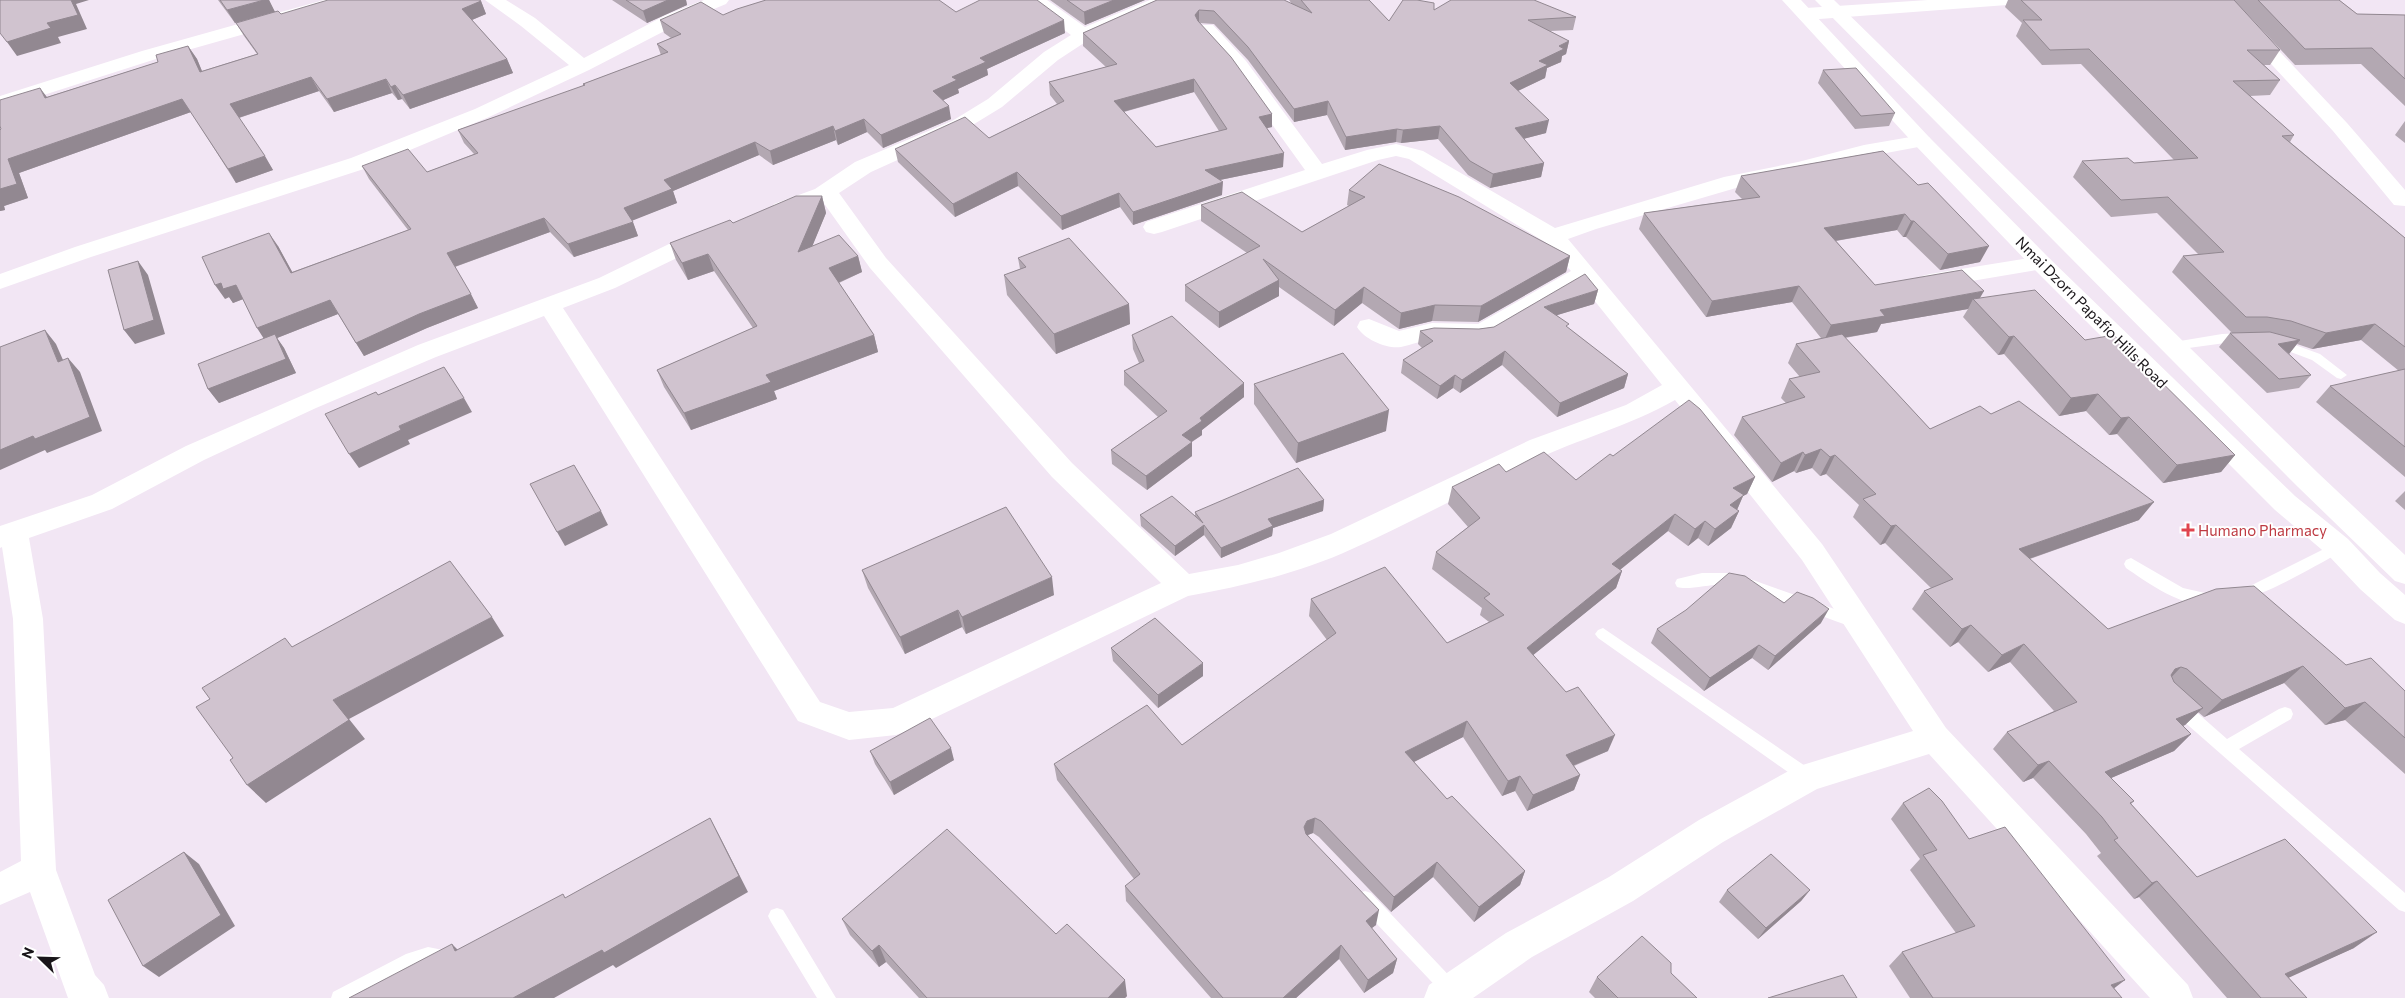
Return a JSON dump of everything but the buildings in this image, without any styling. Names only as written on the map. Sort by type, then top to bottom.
[{"type":"street","points":[[0,103],[167,50],[344,0]]},
{"type":"street","points":[[494,0],[528,22],[582,66]]},
{"type":"street","points":[[0,282],[196,214],[359,163],[482,113],[582,66],[674,19],[720,0]]},
{"type":"street","points":[[1033,0],[1046,7],[1083,35]]},
{"type":"street","points":[[759,218],[827,192],[863,166],[959,124],[995,103],[1051,56],[1083,35],[1166,0]]},
{"type":"street","points":[[1814,7],[2007,0]]},
{"type":"street","points":[[2221,0],[2340,127],[2404,201]]},
{"type":"street","points":[[1814,7],[2174,346],[2404,571]]},
{"type":"street","name":"Nmai Dzorn Papafio Hills Road","points":[[1814,7],[1922,141],[2041,263],[2285,503],[2338,547],[2370,581],[2405,612]]},
{"type":"street","points":[[1206,29],[1239,65],[1317,172]]},
{"type":"street","points":[[1553,237],[1588,224],[1732,182],[1800,168],[1864,151],[1922,141]]},
{"type":"street","points":[[1154,226],[1374,154],[1396,150],[1416,155],[1553,237],[1679,387],[1812,552],[1935,738],[2175,998]]},
{"type":"street","points":[[827,192],[878,263],[1062,470],[1183,586]]},
{"type":"street","points":[[91,998],[80,986],[39,870],[30,702],[28,619],[7,535],[102,502],[195,452],[307,402],[427,351],[607,282],[677,249],[731,228]]},
{"type":"street","points":[[1907,284],[2041,263]]},
{"type":"street","points":[[1369,327],[1386,337],[1399,339],[1432,332],[1482,332],[1585,273]]},
{"type":"street","points":[[549,305],[808,712],[849,726],[896,721],[1183,586],[1248,573],[1284,563],[1341,542],[1478,474],[1539,447],[1635,411],[1679,387]]},
{"type":"street","points":[[1447,995],[1519,945],[1620,889],[1712,831],[1808,777],[1935,738]]},
{"type":"street","points":[[0,889],[39,870]]},
{"type":"lane","points":[[2174,346],[2222,338],[2262,339],[2285,345],[2316,357],[2340,375]]},
{"type":"lane","points":[[2131,564],[2160,584],[2194,599],[2217,599],[2251,592],[2338,547]]},
{"type":"lane","points":[[1682,583],[1702,579],[1728,580],[1750,585],[1858,624]]},
{"type":"lane","points":[[1603,634],[1808,777]]},
{"type":"lane","points":[[2164,693],[2225,749],[2405,904]]},
{"type":"lane","points":[[2225,749],[2285,714]]},
{"type":"lane","points":[[1352,885],[1447,995]]},
{"type":"lane","points":[[777,916],[827,998]]},
{"type":"lane","points":[[340,998],[412,960],[428,956],[447,958]]},
{"type":"place","name":"Humano Pharmacy","points":[[2188,530]]}]
